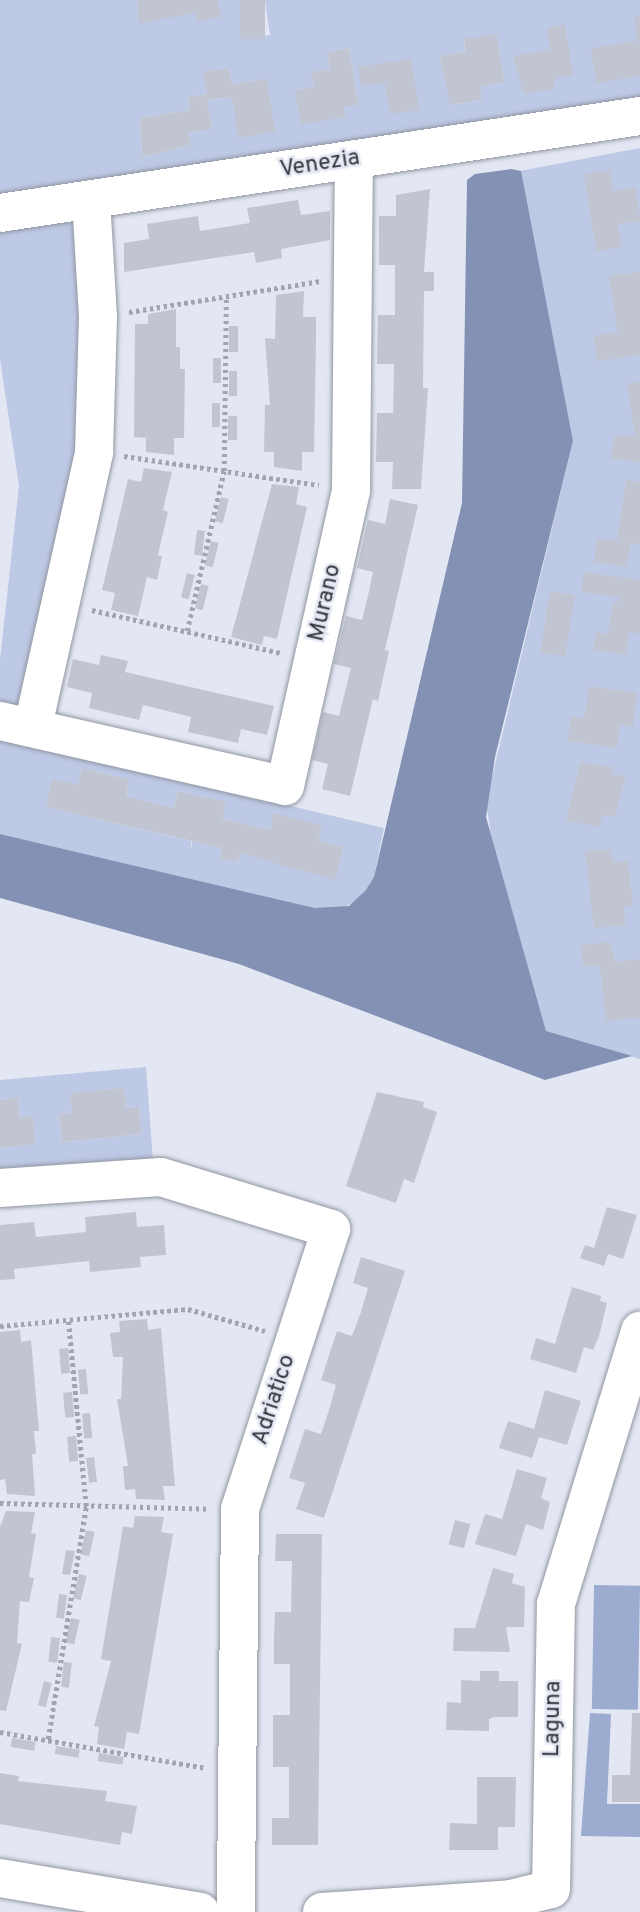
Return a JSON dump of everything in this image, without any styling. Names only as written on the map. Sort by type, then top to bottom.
[{"type":"street","name":"Venezia","points":[[0,213],[640,116]]},
{"type":"street","name":"Murano","points":[[91,199],[97,317],[94,452],[63,603],[17,723],[285,786],[351,490],[355,160]]},
{"type":"street","name":"Adriatico","points":[[0,1188],[161,1177],[331,1229],[240,1509],[236,1912]]},
{"type":"street","name":"Laguna","points":[[322,1912],[510,1899],[551,1889],[556,1604],[640,1331]]},
{"type":"street","points":[[0,1878],[200,1912]]},
{"type":"path","points":[[97,317],[353,276]]},
{"type":"path","points":[[187,631],[223,471],[226,296]]},
{"type":"path","points":[[94,452],[351,490]]},
{"type":"path","points":[[63,603],[313,660]]},
{"type":"path","points":[[0,1326],[188,1309],[295,1339]]},
{"type":"path","points":[[48,1739],[86,1506],[68,1320]]},
{"type":"path","points":[[0,1503],[240,1509]]},
{"type":"path","points":[[0,1732],[238,1774]]},
{"type":"shaded area","points":[[0,0],[240,0],[246,39],[270,35],[265,0],[640,0],[640,99],[0,200]],"holes":[[[497,35],[504,82],[480,86],[482,100],[451,105],[440,56],[466,52],[464,40]],[[349,48],[358,105],[344,107],[295,90],[314,87],[312,72],[330,69],[327,52]],[[229,68],[232,84],[267,79],[232,97],[207,100],[212,129],[188,133],[190,145],[142,157],[140,118],[190,110],[188,97],[207,94],[204,72]]]},
{"type":"shaded area","points":[[640,148],[640,1059],[546,1031],[492,841],[486,802],[573,441],[520,171]]},
{"type":"shaded area","points":[[511,169],[521,171],[573,441],[495,757],[486,817],[546,1031],[632,1056],[545,1080],[239,964],[0,898],[0,834],[315,908],[349,906],[365,891],[374,877],[462,503],[467,180],[475,174]]},
{"type":"shaded area","points":[[79,217],[84,452],[27,716],[0,711],[0,660],[19,486],[0,359],[0,231]]},
{"type":"shaded area","points":[[0,737],[384,828],[374,877],[358,901],[341,908],[315,908],[0,834]],"holes":[[[82,768],[129,780],[126,796],[174,808],[178,791],[225,802],[222,819],[270,830],[274,814],[321,825],[318,841],[343,847],[335,879],[240,853],[238,862],[220,858],[222,848],[192,841],[192,851],[191,841],[46,807],[78,785]]]},
{"type":"shaded area","points":[[146,1067],[153,1161],[0,1176],[0,1148],[35,1144],[33,1117],[20,1118],[18,1098],[0,1100],[0,1080]],"holes":[[[124,1088],[126,1108],[139,1107],[142,1134],[62,1142],[59,1114],[72,1113],[70,1094]]]},
{"type":"shaded area","points":[[594,1585],[640,1586],[638,1710],[592,1709]]},
{"type":"shaded area","points":[[590,1713],[611,1714],[607,1804],[640,1804],[640,1837],[581,1836]]},
{"type":"building","points":[[137,0],[218,0],[221,17],[197,21],[196,13],[139,23]]},
{"type":"building","points":[[240,0],[265,0],[265,39],[240,39]]},
{"type":"building","points":[[640,16],[640,76],[596,83],[591,48],[637,41],[634,17]]},
{"type":"building","points":[[565,25],[573,75],[556,78],[553,89],[524,94],[513,56],[550,50],[547,28]]},
{"type":"building","points":[[497,34],[504,82],[480,86],[482,100],[450,105],[440,56],[466,52],[464,39]]},
{"type":"building","points":[[349,48],[358,105],[344,107],[346,117],[301,124],[295,90],[314,87],[311,72],[330,69],[327,52]]},
{"type":"building","points":[[411,59],[419,110],[390,114],[385,83],[361,86],[358,67]]},
{"type":"building","points":[[229,68],[232,84],[267,79],[275,132],[238,138],[232,97],[207,100],[212,129],[188,133],[190,145],[142,157],[140,118],[190,110],[188,97],[207,94],[203,72]]},
{"type":"building","points":[[610,170],[613,191],[636,187],[640,221],[618,224],[622,247],[596,251],[584,174]]},
{"type":"building","points":[[430,189],[424,272],[434,272],[434,291],[424,291],[423,388],[428,388],[421,489],[392,489],[393,462],[376,462],[377,413],[393,413],[394,364],[377,364],[378,315],[395,315],[395,265],[379,265],[379,216],[396,216],[396,195]]},
{"type":"building","points":[[298,200],[301,215],[330,211],[330,240],[281,249],[282,258],[256,263],[254,252],[124,272],[124,243],[149,239],[147,224],[198,216],[200,231],[250,223],[247,208]]},
{"type":"building","points":[[640,272],[640,355],[597,361],[593,336],[618,332],[609,276]]},
{"type":"building","points":[[304,291],[303,317],[316,317],[316,340],[314,452],[302,452],[302,471],[274,467],[274,452],[264,452],[265,405],[270,405],[265,338],[275,339],[276,295]]},
{"type":"building","points":[[176,309],[176,347],[180,347],[180,369],[185,369],[184,438],[174,438],[174,455],[146,452],[146,438],[134,437],[135,324],[148,324],[148,314]]},
{"type":"building","points":[[229,326],[238,326],[238,352],[229,352]]},
{"type":"building","points":[[213,358],[221,358],[221,383],[213,383]]},
{"type":"building","points":[[229,371],[237,371],[237,396],[229,396]]},
{"type":"building","points":[[640,382],[640,463],[611,458],[614,436],[635,435],[627,384]]},
{"type":"building","points":[[212,403],[220,403],[220,427],[212,427]]},
{"type":"building","points":[[228,416],[237,416],[237,440],[228,440]]},
{"type":"building","points":[[144,468],[172,472],[163,510],[168,512],[158,555],[162,556],[157,580],[147,577],[138,616],[111,610],[115,593],[102,590],[128,479],[141,482]]},
{"type":"building","points":[[626,480],[640,482],[640,544],[631,543],[627,567],[594,562],[597,538],[617,541]]},
{"type":"building","points":[[272,484],[299,487],[296,504],[307,507],[277,639],[264,636],[262,645],[231,637]]},
{"type":"building","points":[[221,497],[229,499],[223,523],[215,521]]},
{"type":"building","points":[[390,499],[418,505],[385,650],[389,651],[378,701],[373,699],[350,796],[322,789],[328,764],[312,760],[323,712],[339,716],[351,668],[334,664],[346,616],[362,620],[368,596],[373,572],[357,568],[368,520],[385,524]]},
{"type":"building","points":[[197,530],[205,531],[202,556],[194,555]]},
{"type":"building","points":[[211,541],[219,543],[213,567],[205,565]]},
{"type":"building","points":[[584,572],[640,580],[640,634],[629,632],[626,655],[594,650],[596,632],[608,634],[613,602],[618,603],[619,597],[581,592]]},
{"type":"building","points":[[187,573],[195,575],[189,599],[181,597]]},
{"type":"building","points":[[201,584],[209,586],[203,610],[195,608]]},
{"type":"building","points":[[550,591],[575,595],[565,656],[540,652]]},
{"type":"building","points":[[101,655],[128,661],[125,672],[274,706],[267,735],[241,729],[238,743],[188,732],[191,717],[143,705],[139,720],[89,708],[92,693],[67,687],[73,659],[99,665]]},
{"type":"building","points":[[589,686],[637,693],[633,727],[620,725],[617,748],[568,741],[571,716],[584,718]]},
{"type":"building","points":[[580,762],[613,767],[612,774],[626,776],[615,816],[602,815],[600,826],[566,821]]},
{"type":"building","points":[[82,768],[129,780],[126,796],[174,808],[178,791],[226,802],[222,819],[270,830],[274,813],[322,825],[318,841],[343,847],[335,880],[240,853],[238,862],[220,858],[222,848],[46,807],[52,779],[78,785]]},
{"type":"building","points":[[611,849],[613,862],[628,861],[633,906],[624,907],[626,925],[594,928],[585,851]]},
{"type":"building","points":[[610,942],[615,962],[640,959],[640,1017],[606,1021],[600,965],[583,967],[581,945]]},
{"type":"building","points":[[124,1088],[126,1108],[139,1107],[142,1134],[62,1142],[59,1114],[72,1113],[70,1093]]},
{"type":"building","points":[[377,1092],[424,1102],[423,1107],[437,1112],[414,1183],[404,1179],[396,1203],[346,1186]]},
{"type":"building","points":[[18,1098],[20,1118],[33,1116],[35,1144],[0,1148],[0,1100]]},
{"type":"building","points":[[607,1207],[637,1215],[623,1259],[608,1254],[604,1266],[580,1258],[585,1245],[594,1248]]},
{"type":"building","points":[[136,1212],[137,1227],[164,1225],[166,1255],[140,1257],[141,1267],[90,1272],[89,1261],[14,1269],[15,1279],[0,1280],[0,1225],[34,1222],[36,1237],[86,1232],[85,1217]]},
{"type":"building","points":[[361,1257],[405,1271],[324,1518],[296,1509],[305,1483],[289,1478],[305,1429],[321,1434],[329,1410],[336,1385],[321,1380],[337,1331],[352,1336],[361,1312],[368,1288],[353,1283]]},
{"type":"building","points":[[572,1287],[601,1296],[600,1301],[607,1303],[593,1350],[584,1347],[576,1373],[530,1359],[536,1338],[555,1344]]},
{"type":"building","points":[[147,1319],[148,1330],[161,1328],[175,1486],[163,1486],[165,1500],[136,1499],[135,1489],[125,1490],[123,1466],[128,1466],[117,1399],[121,1399],[123,1357],[113,1357],[110,1333],[120,1332],[119,1321]]},
{"type":"building","points":[[20,1330],[21,1342],[31,1340],[39,1431],[34,1431],[36,1454],[32,1454],[35,1496],[7,1494],[5,1479],[0,1480],[0,1332]]},
{"type":"building","points":[[68,1348],[70,1373],[61,1374],[59,1349]]},
{"type":"building","points":[[86,1369],[88,1394],[80,1395],[78,1370]]},
{"type":"building","points":[[545,1390],[581,1401],[567,1445],[539,1437],[532,1458],[499,1448],[508,1421],[534,1429]]},
{"type":"building","points":[[72,1392],[74,1417],[65,1418],[63,1393]]},
{"type":"building","points":[[90,1413],[92,1438],[84,1439],[82,1414]]},
{"type":"building","points":[[76,1436],[78,1461],[69,1462],[67,1437]]},
{"type":"building","points":[[94,1457],[97,1482],[89,1483],[86,1458]]},
{"type":"building","points":[[517,1469],[547,1478],[541,1498],[550,1502],[543,1530],[526,1524],[516,1556],[475,1544],[485,1514],[502,1519]]},
{"type":"building","points":[[6,1511],[35,1512],[31,1533],[36,1534],[29,1577],[34,1578],[29,1602],[20,1601],[17,1643],[22,1644],[6,1711],[0,1710],[0,1527]]},
{"type":"building","points":[[135,1516],[164,1517],[161,1532],[173,1534],[139,1734],[127,1732],[124,1749],[97,1744],[99,1727],[94,1726],[111,1661],[101,1659],[123,1526],[133,1528]]},
{"type":"building","points":[[455,1520],[470,1524],[464,1548],[449,1544]]},
{"type":"building","points":[[86,1530],[95,1532],[89,1556],[80,1554]]},
{"type":"building","points":[[276,1534],[322,1534],[318,1845],[272,1845],[272,1818],[289,1818],[289,1767],[273,1767],[273,1715],[290,1715],[290,1664],[274,1664],[274,1638],[275,1612],[291,1612],[292,1561],[275,1561]]},
{"type":"building","points":[[66,1550],[75,1551],[70,1575],[62,1574]]},
{"type":"building","points":[[493,1568],[514,1574],[512,1583],[525,1587],[524,1627],[506,1627],[510,1652],[453,1651],[454,1628],[475,1628]]},
{"type":"building","points":[[79,1574],[87,1576],[81,1600],[73,1598]]},
{"type":"building","points":[[59,1594],[67,1595],[64,1619],[56,1618]]},
{"type":"building","points":[[71,1618],[80,1620],[74,1644],[65,1642]]},
{"type":"building","points":[[51,1637],[60,1638],[57,1663],[48,1662]]},
{"type":"building","points":[[64,1662],[72,1663],[69,1688],[61,1687]]},
{"type":"building","points":[[480,1671],[499,1671],[499,1681],[518,1681],[518,1717],[489,1719],[489,1731],[446,1730],[447,1702],[461,1703],[461,1680],[480,1681]]},
{"type":"building","points":[[44,1681],[52,1683],[46,1707],[38,1705]]},
{"type":"building","points":[[632,1713],[640,1713],[640,1802],[612,1802],[612,1775],[630,1775]]},
{"type":"building","points":[[12,1738],[36,1742],[34,1751],[11,1747]]},
{"type":"building","points":[[56,1746],[80,1750],[78,1758],[55,1754]]},
{"type":"building","points":[[99,1753],[124,1757],[122,1765],[98,1761]]},
{"type":"building","points":[[0,1773],[19,1776],[18,1781],[107,1791],[105,1801],[137,1806],[132,1834],[122,1832],[120,1845],[0,1824]]},
{"type":"building","points":[[477,1777],[516,1777],[515,1827],[498,1827],[498,1850],[449,1850],[450,1823],[477,1824]]}]
